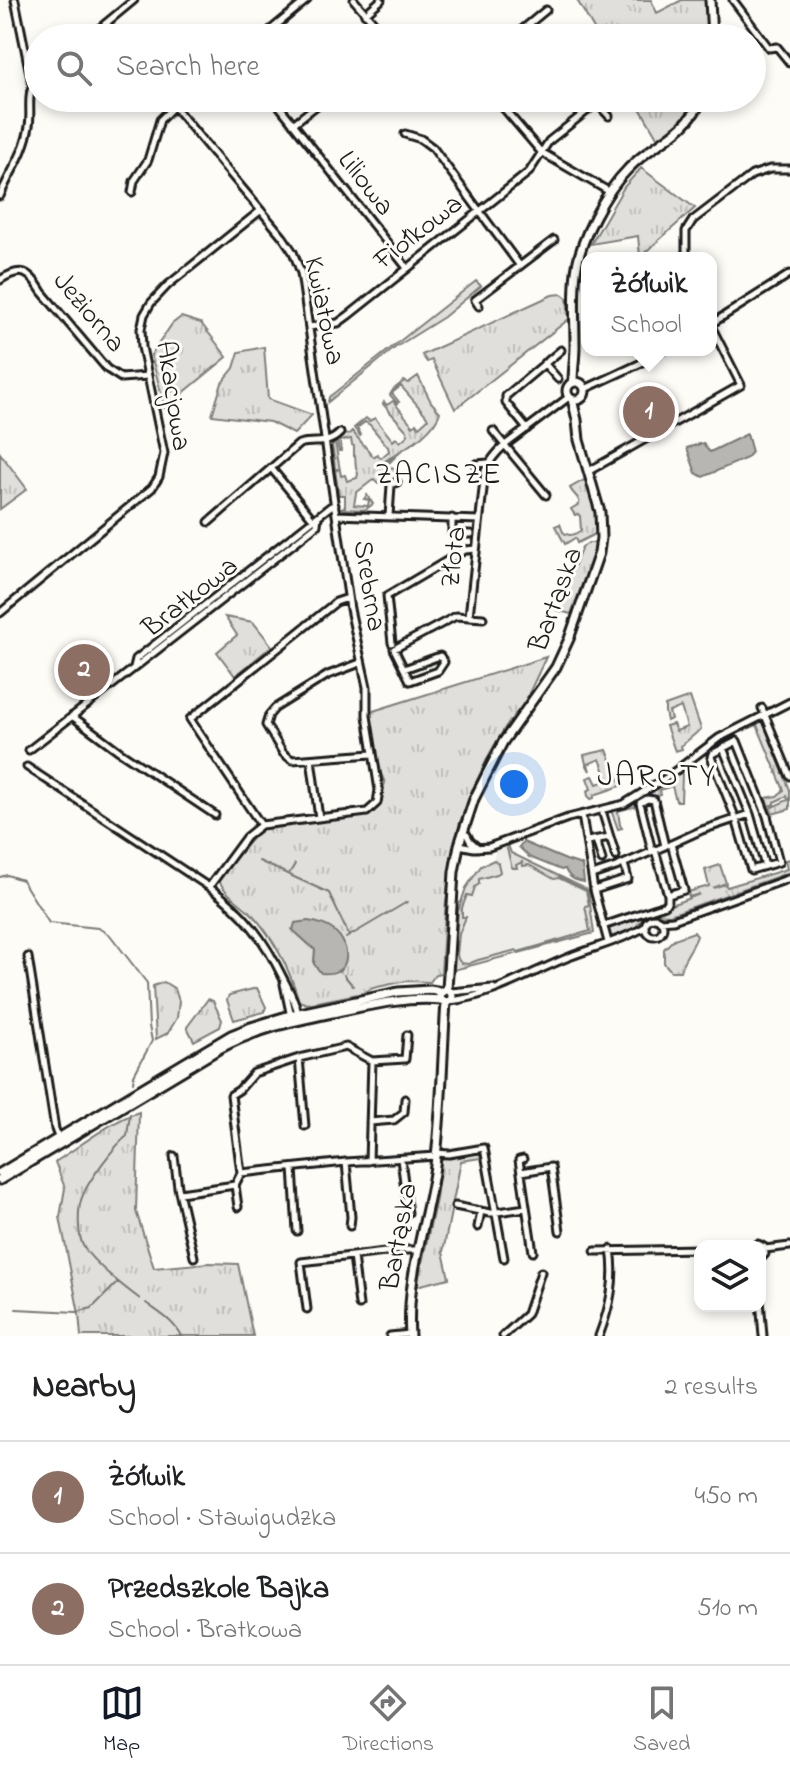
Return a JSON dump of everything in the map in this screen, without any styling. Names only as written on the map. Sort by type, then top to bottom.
[{"type":"street","points":[[15,0],[24,44]]},
{"type":"street","points":[[106,23],[134,0]]},
{"type":"street","points":[[278,24],[307,0]]},
{"type":"street","points":[[354,0],[374,24]]},
{"type":"street","points":[[365,14],[381,0]]},
{"type":"street","points":[[710,0],[711,24]]},
{"type":"street","points":[[733,0],[751,24]]},
{"type":"street","points":[[529,24],[546,10]]},
{"type":"street","points":[[766,44],[769,48],[777,47],[790,63]]},
{"type":"street","points":[[0,196],[22,155],[30,112]]},
{"type":"street","points":[[132,192],[134,181],[148,160],[160,120],[168,112]]},
{"type":"street","name":"Kwiatowa","points":[[179,112],[293,252],[301,273],[336,515]]},
{"type":"street","name":"Liliowa","points":[[284,112],[407,268]]},
{"type":"street","points":[[293,124],[308,112]]},
{"type":"street","points":[[507,112],[541,152],[610,192]]},
{"type":"street","name":"Fiołkowa","points":[[309,327],[341,321],[529,172],[549,141],[586,112]]},
{"type":"street","name":"Fiołkowa","points":[[605,112],[609,116]]},
{"type":"street","name":"Bartąska","points":[[582,252],[610,192],[628,168],[689,121],[694,112]]},
{"type":"street","points":[[405,134],[421,139],[433,148],[520,266]]},
{"type":"street","points":[[686,252],[685,236],[693,220],[752,175],[770,169],[790,169]]},
{"type":"street","name":"Akacjowa","points":[[0,613],[152,488],[159,477],[164,453],[142,347],[144,315],[168,285],[260,211]]},
{"type":"street","points":[[479,306],[475,300],[554,240]]},
{"type":"street","name":"Bartąska","points":[[577,420],[582,398],[575,353],[574,307],[581,254]]},
{"type":"street","name":"Jeziorna","points":[[0,280],[14,271],[26,274],[107,369],[121,378],[148,376]]},
{"type":"street","points":[[717,321],[790,274]]},
{"type":"street","points":[[589,471],[741,385],[717,337]]},
{"type":"street","points":[[527,429],[506,403],[506,396],[561,350]]},
{"type":"street","points":[[579,385],[653,356]]},
{"type":"street","points":[[544,363],[558,379]]},
{"type":"street","name":"Bartąska","points":[[410,1335],[410,1292],[436,1155],[452,901],[461,845],[475,794],[484,777],[510,731],[556,667],[569,639],[601,545],[600,512],[567,388],[579,385]]},
{"type":"street","points":[[476,464],[489,463],[505,445],[570,398],[582,398]]},
{"type":"street","points":[[493,431],[546,495]]},
{"type":"street","points":[[209,522],[299,444],[326,442],[340,433]]},
{"type":"street","name":"Złota","points":[[469,616],[485,471],[489,463]]},
{"type":"street","points":[[271,468],[316,518],[335,505]]},
{"type":"street","points":[[389,516],[391,485],[397,482]]},
{"type":"street","name":"Srebrna","points":[[319,818],[367,812],[375,806],[379,795],[367,716],[367,687],[348,598],[336,515],[479,520]]},
{"type":"street","name":"Bratkowa","points":[[29,750],[133,668],[136,659],[316,518]]},
{"type":"street","points":[[452,518],[452,534],[471,534]]},
{"type":"street","points":[[392,643],[387,596],[465,550],[476,549]]},
{"type":"street","points":[[261,825],[190,719],[336,602],[348,598]]},
{"type":"street","points":[[404,669],[440,656],[444,662],[438,671],[410,681],[404,669],[394,649],[456,616],[483,618]]},
{"type":"street","name":"Srebrna","points":[[311,759],[292,760],[283,753],[266,725],[269,715],[275,708],[328,675],[360,663]]},
{"type":"street","points":[[461,845],[489,847],[582,815],[616,807],[666,778],[719,738],[763,711],[790,702]]},
{"type":"street","points":[[763,711],[790,776]]},
{"type":"street","points":[[72,716],[215,815]]},
{"type":"street","points":[[732,730],[737,741],[768,818],[779,862],[751,870],[736,819],[711,757],[737,741]]},
{"type":"street","points":[[723,748],[750,814],[765,866]]},
{"type":"street","points":[[209,887],[246,837],[261,825],[319,818],[311,759],[372,754]]},
{"type":"street","points":[[27,767],[236,908],[260,935],[273,956],[292,993],[294,1016]]},
{"type":"street","name":"Bartąska","points":[[461,845],[467,835],[484,777]]},
{"type":"street","points":[[603,926],[667,902],[668,895],[640,803],[642,801],[654,800],[684,890],[668,895]]},
{"type":"street","points":[[603,814],[616,856]]},
{"type":"street","points":[[592,875],[750,814]]},
{"type":"street","points":[[582,815],[594,890],[608,942]]},
{"type":"street","points":[[467,835],[479,848]]},
{"type":"street","points":[[587,841],[610,837]]},
{"type":"street","points":[[596,840],[602,860]]},
{"type":"street","points":[[594,890],[628,879],[624,864]]},
{"type":"street","points":[[430,994],[445,1013],[454,1003],[485,994],[564,959],[634,934],[656,931],[673,920],[790,878]]},
{"type":"street","points":[[28,957],[59,1141]]},
{"type":"street","points":[[430,994],[447,977],[453,987],[464,990]]},
{"type":"street","points":[[446,996],[464,990],[498,988]]},
{"type":"street","points":[[0,1180],[231,1035],[265,1022],[398,992],[464,999]]},
{"type":"street","points":[[238,1207],[235,1185],[241,1173],[231,1095],[254,1073],[346,1047],[372,1061],[405,1059],[407,1035]]},
{"type":"street","points":[[299,1058],[305,1126]]},
{"type":"street","points":[[369,1161],[372,1061]]},
{"type":"street","points":[[370,1122],[394,1120],[404,1112],[405,1099]]},
{"type":"street","points":[[0,1173],[59,1141]]},
{"type":"street","points":[[241,1173],[401,1159],[484,1148],[504,1258]]},
{"type":"street","points":[[174,1156],[194,1257]]},
{"type":"street","points":[[401,1159],[408,1213]]},
{"type":"street","points":[[523,1159],[519,1160],[533,1252]]},
{"type":"street","points":[[346,1162],[350,1226]]},
{"type":"street","points":[[521,1172],[550,1165],[560,1231]]},
{"type":"street","points":[[293,1168],[297,1231]]},
{"type":"street","points":[[180,1193],[235,1185]]},
{"type":"street","points":[[455,1206],[497,1212],[526,1208]]},
{"type":"street","points":[[478,1227],[481,1211]]},
{"type":"street","points":[[766,1249],[790,1246]]},
{"type":"street","points":[[599,1336],[612,1289],[614,1268],[611,1249]]},
{"type":"street","points":[[595,1251],[694,1249]]},
{"type":"street","points":[[307,1309],[301,1262],[418,1250]]},
{"type":"street","points":[[353,1256],[359,1305]]},
{"type":"street","points":[[503,1336],[527,1314],[541,1272]]},
{"type":"street","points":[[761,1312],[763,1336]]},
{"type":"street","points":[[390,1336],[410,1335]]},
{"type":"shaded area","points":[[747,434],[752,452],[747,458],[703,477],[696,473],[687,448],[703,443],[710,452]]},
{"type":"shaded area","points":[[523,842],[582,865],[584,882],[572,878],[565,869],[529,857],[519,847]]},
{"type":"shaded area","points":[[508,845],[511,853],[588,890],[594,933],[454,970],[458,911],[466,888],[481,866],[493,861],[496,849]]},
{"type":"shaded area","points":[[308,921],[327,927],[339,936],[346,950],[346,958],[339,970],[321,973],[314,964],[315,950],[293,930],[295,923]]},
{"type":"green space","points":[[577,0],[651,0],[657,13],[682,0],[705,0],[707,24],[591,24]]},
{"type":"green space","points":[[642,112],[688,112],[660,137],[657,137]]},
{"type":"green space","points":[[641,168],[695,208],[646,252],[640,252],[638,236],[591,244],[624,187]]},
{"type":"green space","points":[[476,281],[481,286],[444,317],[396,347],[328,402],[329,397]]},
{"type":"green space","points":[[562,294],[567,298],[569,319],[455,409],[432,360],[427,362],[422,355],[552,295]]},
{"type":"green space","points":[[181,317],[201,323],[227,357],[165,408],[151,355],[172,324]]},
{"type":"green space","points":[[264,347],[268,399],[312,415],[294,434],[270,422],[212,415],[222,383],[234,368],[239,352]]},
{"type":"green space","points":[[418,376],[431,402],[440,412],[437,420],[417,440],[385,461],[399,453],[386,466],[396,470],[392,474],[388,471],[378,483],[374,479],[356,493],[354,505],[368,506],[369,500],[364,499],[367,495],[373,504],[365,510],[341,508],[345,507],[345,495],[339,495],[335,471],[339,469],[335,469],[332,445],[335,442],[341,476],[345,475],[347,481],[357,478],[351,439],[340,441],[341,451],[337,441],[352,431],[374,457],[377,454],[381,458],[389,451],[388,447],[370,425],[365,422],[357,428],[360,436],[354,428],[366,418],[369,421],[375,418],[393,441],[396,438],[400,442],[408,435],[407,431],[383,404],[393,401],[413,426],[416,423],[419,427],[428,419],[401,386],[392,393],[399,402],[390,395],[393,390],[404,381],[408,383]]},
{"type":"green space","points":[[0,453],[27,489],[0,509]]},
{"type":"green space","points":[[586,479],[597,533],[577,543],[575,538],[565,544],[555,526],[560,524],[563,532],[569,535],[581,530],[580,516],[571,509],[579,504],[579,500],[570,488]]},
{"type":"green space","points":[[594,543],[595,551],[571,614],[556,610],[582,547]]},
{"type":"green space","points":[[225,617],[253,622],[272,646],[235,676],[217,652],[237,635]]},
{"type":"green space","points":[[546,657],[524,704],[490,753],[460,822],[451,858],[441,973],[430,982],[406,981],[307,1004],[299,1001],[286,966],[267,934],[218,878],[262,827],[367,812],[377,806],[385,783],[373,754],[370,712]],"holes":[[[293,930],[339,936],[345,954],[340,971],[314,964],[315,950]]]},
{"type":"green space","points":[[690,697],[701,729],[681,746],[682,749],[675,751],[666,726],[673,724],[676,731],[687,727],[681,707],[669,712],[671,719],[667,721],[665,706]]},
{"type":"green space","points":[[758,721],[763,722],[790,790],[790,809],[772,814],[770,808],[788,800],[787,796],[769,806],[766,798],[777,796],[784,790],[757,725],[738,733],[737,730]]},
{"type":"green space","points":[[607,750],[624,785],[594,795],[591,799],[587,791],[591,789],[587,778],[593,776],[597,784],[608,780],[600,759],[588,764],[590,771],[584,755]]},
{"type":"green space","points":[[680,770],[681,801],[676,801],[672,786],[660,790],[661,795],[618,811],[622,828],[618,829],[611,810],[585,816],[625,805]]},
{"type":"green space","points":[[506,845],[511,853],[588,890],[594,933],[454,970],[458,911],[466,888],[481,866],[494,860],[500,872],[479,879],[472,896],[467,895],[462,908],[462,917],[466,917],[459,934],[457,955],[461,963],[518,952],[590,931],[585,906],[589,905],[586,891],[529,865],[523,866],[522,862],[516,865],[517,868],[512,868]]},
{"type":"green space","points":[[790,859],[790,872],[670,915],[650,914],[636,927],[611,937],[608,929],[700,894],[689,897],[688,892],[709,886],[705,870],[720,865],[726,883],[713,888],[725,884],[727,887],[787,869],[785,860]]},
{"type":"green space","points":[[694,932],[697,936],[680,971],[671,971],[664,963],[664,949],[674,939]]},
{"type":"green space","points":[[164,982],[175,989],[179,1001],[177,1018],[168,1033],[156,1039],[153,986]]},
{"type":"green space","points":[[257,988],[266,1007],[264,1012],[234,1020],[227,1000],[229,995]]},
{"type":"green space","points":[[208,999],[213,1001],[222,1020],[220,1027],[194,1041],[187,1027]]},
{"type":"green space","points":[[139,1112],[136,1211],[154,1268],[238,1264],[253,1336],[81,1336],[60,1217],[65,1188],[55,1162],[107,1128]]},
{"type":"green space","points":[[480,1153],[481,1158],[461,1161],[443,1252],[449,1278],[417,1286],[436,1199],[441,1159]]},
{"type":"waterway","points":[[259,861],[329,893],[349,936]]},
{"type":"waterway","points":[[289,874],[295,864]]},
{"type":"waterway","points":[[0,877],[7,875],[22,880],[49,923],[98,928],[110,935],[147,983],[152,1041],[133,1082]]},
{"type":"waterway","points":[[346,938],[407,902]]},
{"type":"waterway","points":[[344,975],[353,986]]},
{"type":"waterway","points":[[130,1114],[127,1136],[102,1164],[83,1195],[79,1222],[80,1238],[90,1255],[140,1299]]},
{"type":"waterway","points":[[16,1309],[77,1312],[92,1308],[118,1282]]},
{"type":"waterway","points":[[146,1303],[170,1322],[181,1336]]},
{"type":"place","name":"Żółwik","points":[[649,412]]},
{"type":"place","name":"Przedszkole Bajka","points":[[84,670]]},
{"type":"district","name":"ZACISZE","points":[[439,476]]},
{"type":"district","name":"JAROTY","points":[[657,777]]}]
